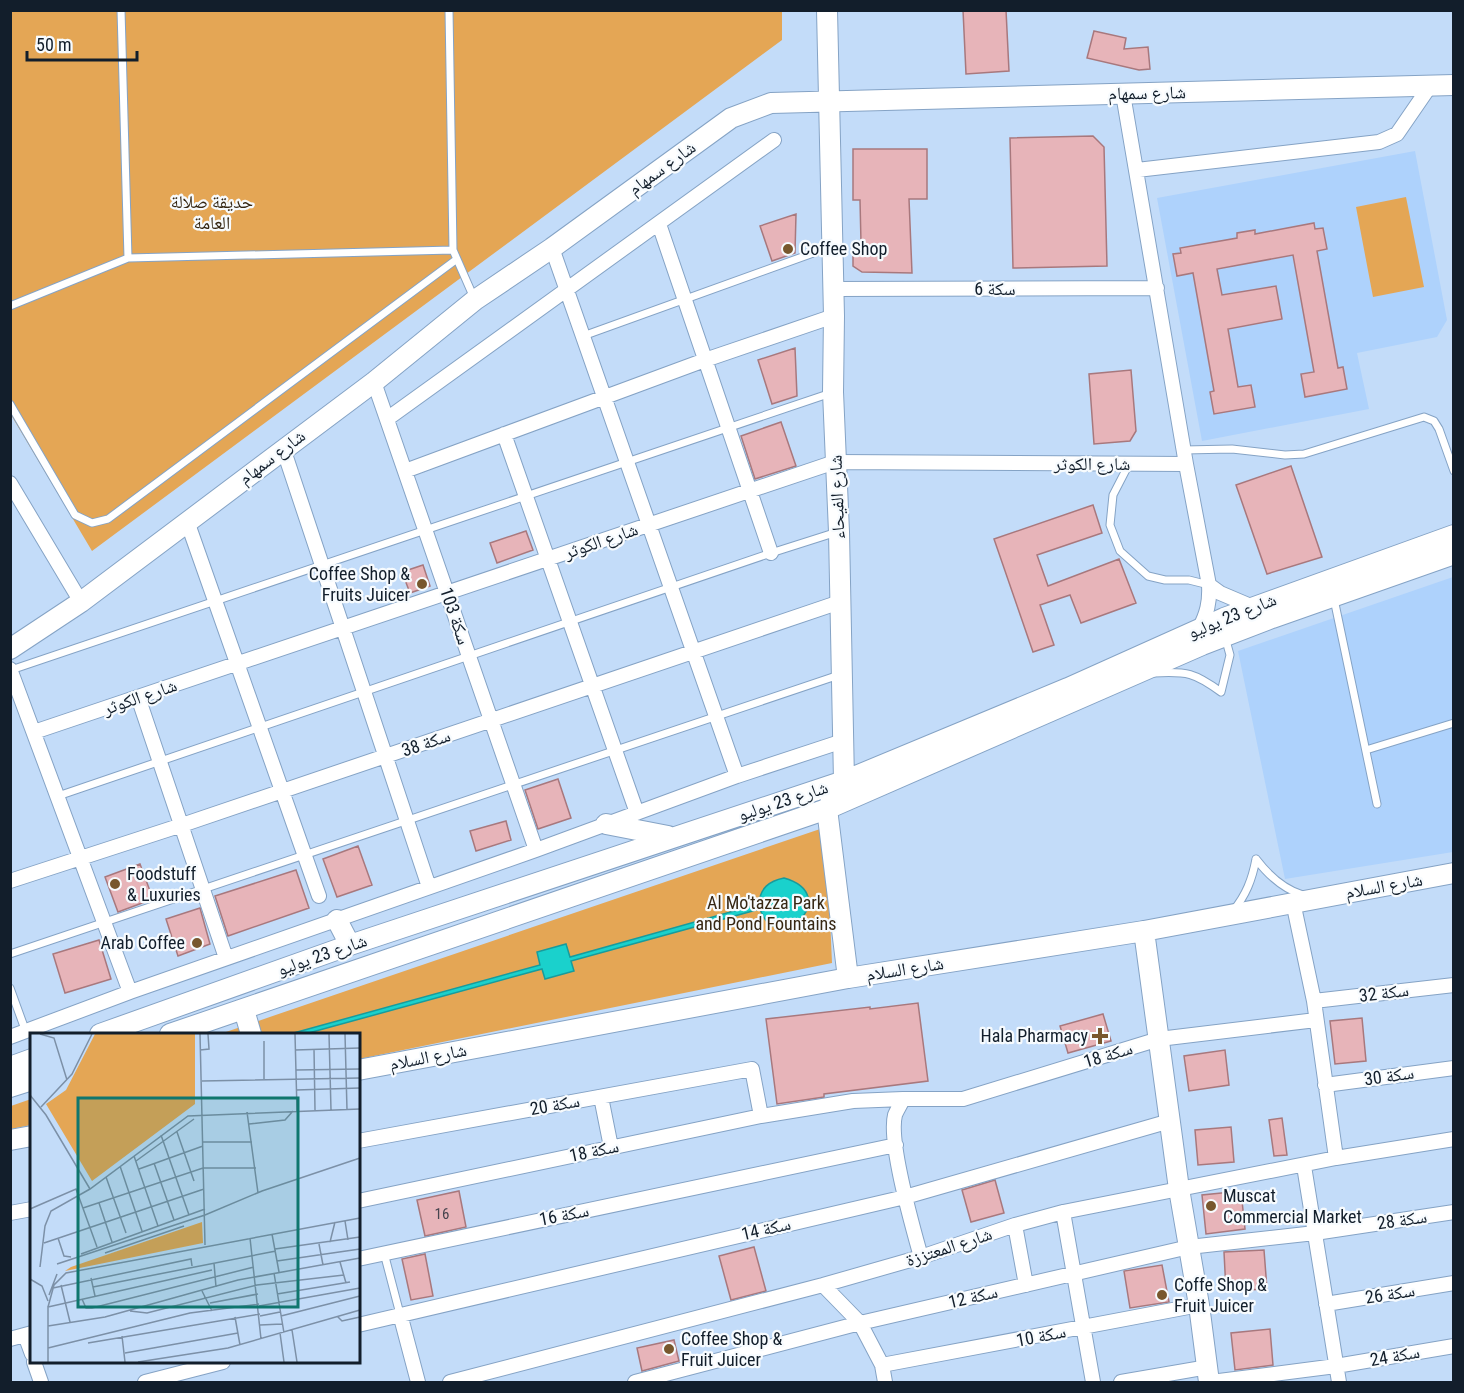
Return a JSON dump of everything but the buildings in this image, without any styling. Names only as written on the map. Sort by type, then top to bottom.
[{"type":"street","name":"شارع الفيحاء","points":[[827,10],[834,316],[833,392],[839,532],[844,781]]},
{"type":"street","name":"شارع سمهام","points":[[10,650],[81,602],[283,448],[374,382],[475,300],[552,248],[731,118],[771,103],[1454,85]]},
{"type":"street","points":[[1137,170],[1379,142],[1397,134],[1430,86]]},
{"type":"street","points":[[1123,94],[1209,585],[1210,602],[1199,629]]},
{"type":"street","points":[[387,419],[774,140]]},
{"type":"street","points":[[659,224],[771,553]]},
{"type":"street","points":[[552,248],[738,776]]},
{"type":"street","name":"سكة 6","points":[[833,289],[1157,288]]},
{"type":"street","points":[[405,471],[705,360],[834,316]]},
{"type":"street","name":"سكة 103","points":[[374,382],[536,850]]},
{"type":"street","points":[[504,434],[637,813]]},
{"type":"street","points":[[283,448],[429,887]]},
{"type":"street","name":"شارع الكوثر","points":[[34,732],[835,462],[1186,464]]},
{"type":"street","points":[[10,483],[81,602]]},
{"type":"street","points":[[187,521],[319,896]]},
{"type":"street","name":"شارع 23 يوليو","points":[[106,1033],[350,945],[844,781],[1068,688],[1253,607],[1454,536]]},
{"type":"street","name":"شارع 23 يوليو","points":[[197,1031],[244,1010],[827,809],[1225,637],[1454,554]]},
{"type":"street","points":[[1209,585],[1228,597],[1253,607]]},
{"type":"street","name":"سكة 38","points":[[10,881],[840,602]]},
{"type":"street","points":[[11,670],[130,992]]},
{"type":"street","points":[[138,697],[226,958]]},
{"type":"street","points":[[10,1037],[130,992],[536,850],[738,776],[843,741]]},
{"type":"street","points":[[844,781],[827,809],[848,978]]},
{"type":"street","points":[[606,824],[671,837]]},
{"type":"street","name":"شارع السلام","points":[[360,1070],[848,978],[1144,931],[1454,873]]},
{"type":"street","points":[[1293,902],[1314,1001],[1336,1158]]},
{"type":"street","points":[[337,920],[350,945]]},
{"type":"street","points":[[1144,931],[1179,1189],[1209,1378]]},
{"type":"street","name":"سكة 32","points":[[1314,1001],[1454,985]]},
{"type":"street","points":[[244,1010],[250,1033]]},
{"type":"street","name":"سكة 18","points":[[360,1201],[761,1116],[829,1104],[903,1099],[963,1099],[1159,1039],[1316,1020]]},
{"type":"street","points":[[10,1067],[30,1060]]},
{"type":"street","name":"سكة 30","points":[[1325,1085],[1454,1068]]},
{"type":"street","name":"سكة 20","points":[[360,1141],[752,1069],[761,1116]]},
{"type":"street","points":[[10,1088],[30,1081]]},
{"type":"street","points":[[601,1097],[611,1148]]},
{"type":"street","points":[[903,1099],[895,1116],[896,1145],[905,1197],[921,1257]]},
{"type":"street","name":"سكة 14","points":[[360,1324],[905,1197],[1170,1121]]},
{"type":"street","points":[[10,1140],[30,1136]]},
{"type":"street","name":"شارع المعتززة","points":[[450,1383],[823,1285],[1063,1212],[1336,1158],[1454,1140]]},
{"type":"street","name":"سكة 16","points":[[360,1259],[896,1145]]},
{"type":"street","points":[[1304,1166],[1339,1383]]},
{"type":"street","points":[[10,1214],[30,1209]]},
{"type":"street","points":[[1063,1212],[1093,1383]]},
{"type":"street","name":"سكة 28","points":[[1314,1233],[1454,1212]]},
{"type":"street","points":[[1015,1225],[1026,1285]]},
{"type":"street","name":"سكة 12","points":[[635,1383],[860,1323],[1189,1247],[1314,1233]]},
{"type":"street","name":"سكة 26","points":[[1326,1304],[1454,1283]]},
{"type":"street","points":[[823,1285],[860,1323],[882,1365],[885,1383]]},
{"type":"street","name":"سكة 10","points":[[882,1365],[1199,1305]]},
{"type":"street","points":[[400,1314],[417,1383]]},
{"type":"street","points":[[10,1339],[28,1334]]},
{"type":"street","name":"سكة 24","points":[[1121,1383],[1209,1378],[1336,1366],[1454,1346]]},
{"type":"street","points":[[34,1363],[41,1383]]},
{"type":"street","points":[[146,1383],[219,1363]]},
{"type":"lane","points":[[121,10],[128,258]]},
{"type":"lane","points":[[448,10],[453,250],[475,300]]},
{"type":"lane","points":[[583,336],[832,246]]},
{"type":"lane","points":[[10,306],[128,258],[453,250]]},
{"type":"lane","points":[[10,404],[75,515],[92,523],[108,519],[457,259]]},
{"type":"lane","points":[[11,670],[833,392]]},
{"type":"lane","points":[[1184,450],[1232,449],[1285,455],[1304,454],[1424,417],[1434,421],[1439,429],[1454,471]]},
{"type":"lane","points":[[1130,464],[1113,495],[1110,525],[1120,551],[1148,576],[1165,580],[1189,580],[1209,585]]},
{"type":"lane","points":[[57,796],[771,553],[839,532]]},
{"type":"lane","points":[[1334,597],[1377,804]]},
{"type":"lane","points":[[1137,674],[1180,672],[1200,677],[1221,692],[1230,655],[1225,637]]},
{"type":"lane","points":[[10,954],[842,674]]},
{"type":"lane","points":[[1365,750],[1454,723]]},
{"type":"lane","points":[[1230,914],[1242,899],[1252,880],[1256,859],[1270,877],[1293,892],[1313,898]]},
{"type":"lane","points":[[10,988],[26,1032]]},
{"type":"lane","points":[[384,1253],[400,1314]]},
{"type":"shaded area","points":[[1415,151],[1447,320],[1437,337],[1357,353],[1369,409],[1202,441],[1157,198]]},
{"type":"shaded area","points":[[1453,577],[1453,852],[1285,879],[1238,651]]},
{"type":"shaded area","points":[[784,878],[801,886],[808,897],[807,908],[801,919],[791,926],[779,928],[768,923],[760,909],[571,961],[574,971],[545,979],[542,969],[309,1033],[294,1033],[540,965],[537,952],[566,944],[570,957],[759,904],[763,890],[774,881]]},
{"type":"green space","name":"حديقة صلالة العامة","points":[[782,10],[782,40],[92,551],[11,415],[10,11]]},
{"type":"green space","points":[[1406,197],[1424,287],[1373,297],[1356,207]]},
{"type":"green space","name":"Al Mo'tazza Park and Pond Fountains","points":[[826,827],[832,963],[360,1059],[360,1033],[223,1033]]},
{"type":"green space","points":[[30,1099],[30,1125],[11,1129],[11,1106]]},
{"type":"place","name":"Coffee Shop","points":[[788,249]]},
{"type":"place","name":"Coffee Shop & Fruits Juicer","points":[[422,584]]},
{"type":"place","name":"Foodstuff & Luxuries","points":[[115,884]]},
{"type":"place","name":"Arab Coffee","points":[[197,943]]},
{"type":"place","name":"Hala Pharmacy","points":[[1100,1036]]},
{"type":"place","name":"Muscat Commercial Market","points":[[1211,1206]]},
{"type":"place","name":"Coffe Shop & Fruit Juicer","points":[[1162,1295]]},
{"type":"place","name":"Coffee Shop & Fruit Juicer","points":[[669,1349]]}]
